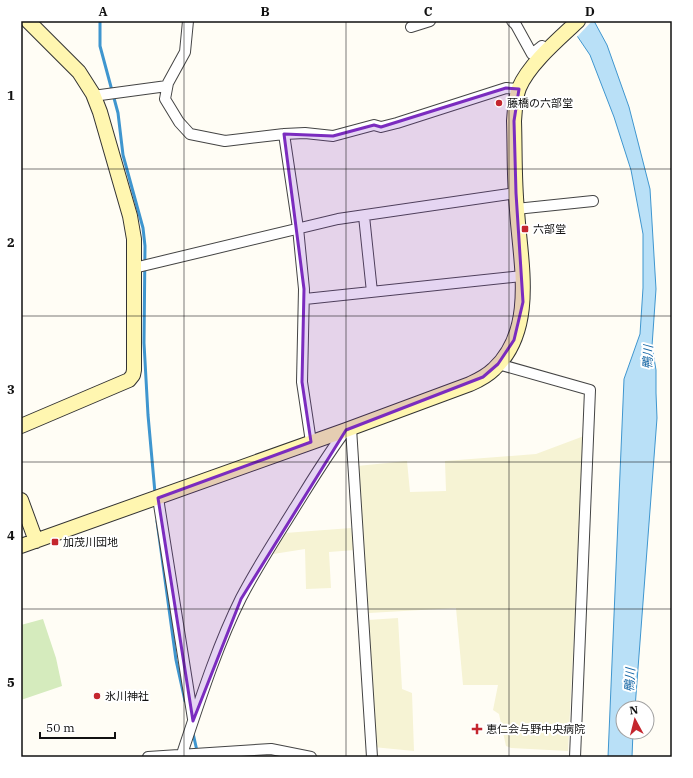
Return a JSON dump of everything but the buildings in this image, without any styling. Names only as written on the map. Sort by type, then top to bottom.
[{"type":"street","points":[[21,426],[129,380],[134,375],[134,239],[130,216],[100,112],[93,96],[79,72],[28,21]]},
{"type":"street","points":[[188,21],[184,52],[167,86],[165,99],[179,122],[190,134],[224,141],[305,133],[333,136],[374,125],[381,127],[462,103],[506,88],[519,89]]},
{"type":"street","points":[[411,27],[430,21]]},
{"type":"street","points":[[512,21],[516,25],[532,54],[546,47],[578,21]]},
{"type":"street","points":[[21,546],[158,498],[470,384],[483,377],[498,364],[514,340],[520,323],[523,302],[516,209],[515,110],[519,89],[529,70],[546,47]]},
{"type":"street","points":[[93,96],[167,86]]},
{"type":"street","points":[[284,134],[298,228],[305,299],[302,382],[311,442]]},
{"type":"street","points":[[134,268],[338,219],[516,193]]},
{"type":"street","points":[[516,209],[593,201]]},
{"type":"street","points":[[364,216],[372,292]]},
{"type":"street","points":[[305,299],[522,276]]},
{"type":"street","points":[[498,364],[590,390],[574,757]]},
{"type":"street","points":[[178,755],[193,721],[222,641],[255,571],[333,448],[349,429]]},
{"type":"street","points":[[349,429],[372,757]]},
{"type":"street","points":[[158,498],[193,721]]},
{"type":"street","points":[[21,500],[36,541]]},
{"type":"street","points":[[148,757],[272,749],[311,757]]},
{"type":"highlighted area","points":[[506,88],[519,89],[514,121],[516,193],[523,302],[514,340],[498,364],[483,377],[346,430],[241,599],[193,721],[158,498],[311,442],[302,382],[304,289],[284,134],[333,136],[374,125],[381,127]]},
{"type":"shaded area","points":[[584,436],[568,751],[511,748],[506,746],[499,714],[493,710],[498,685],[463,685],[456,608],[369,613],[357,466],[407,461],[410,492],[446,491],[445,461],[536,454]]},
{"type":"shaded area","points":[[351,528],[355,550],[329,552],[331,588],[306,589],[305,549],[267,555],[285,533]]},
{"type":"shaded area","points":[[398,618],[402,689],[412,693],[414,751],[373,747],[368,620]]},
{"type":"green space","points":[[43,619],[56,658],[62,686],[21,700],[21,625]]},
{"type":"water","name":"鴨川","points":[[567,21],[594,21],[607,45],[629,107],[650,189],[656,289],[652,346],[656,370],[657,418],[636,700],[615,700],[615,740],[633,740],[632,757],[608,757],[624,379],[640,334],[643,288],[643,234],[631,170],[614,117],[590,55]]},
{"type":"pier","points":[[565,21],[592,21],[576,38]]},
{"type":"waterway","points":[[100,21],[100,46],[118,113],[123,155],[143,228],[145,246],[144,343],[148,415],[155,493]]},
{"type":"waterway","points":[[157,521],[176,660],[185,701]]},
{"type":"waterway","points":[[193,733],[197,751]]},
{"type":"place","name":"藤橋の六部堂","points":[[499,103]]},
{"type":"place","name":"六部堂","points":[[525,229]]},
{"type":"place","name":"加茂川団地","points":[[55,542]]},
{"type":"place","name":"氷川神社","points":[[97,696]]},
{"type":"place","name":"恵仁会与野中央病院","points":[[477,729]]}]
